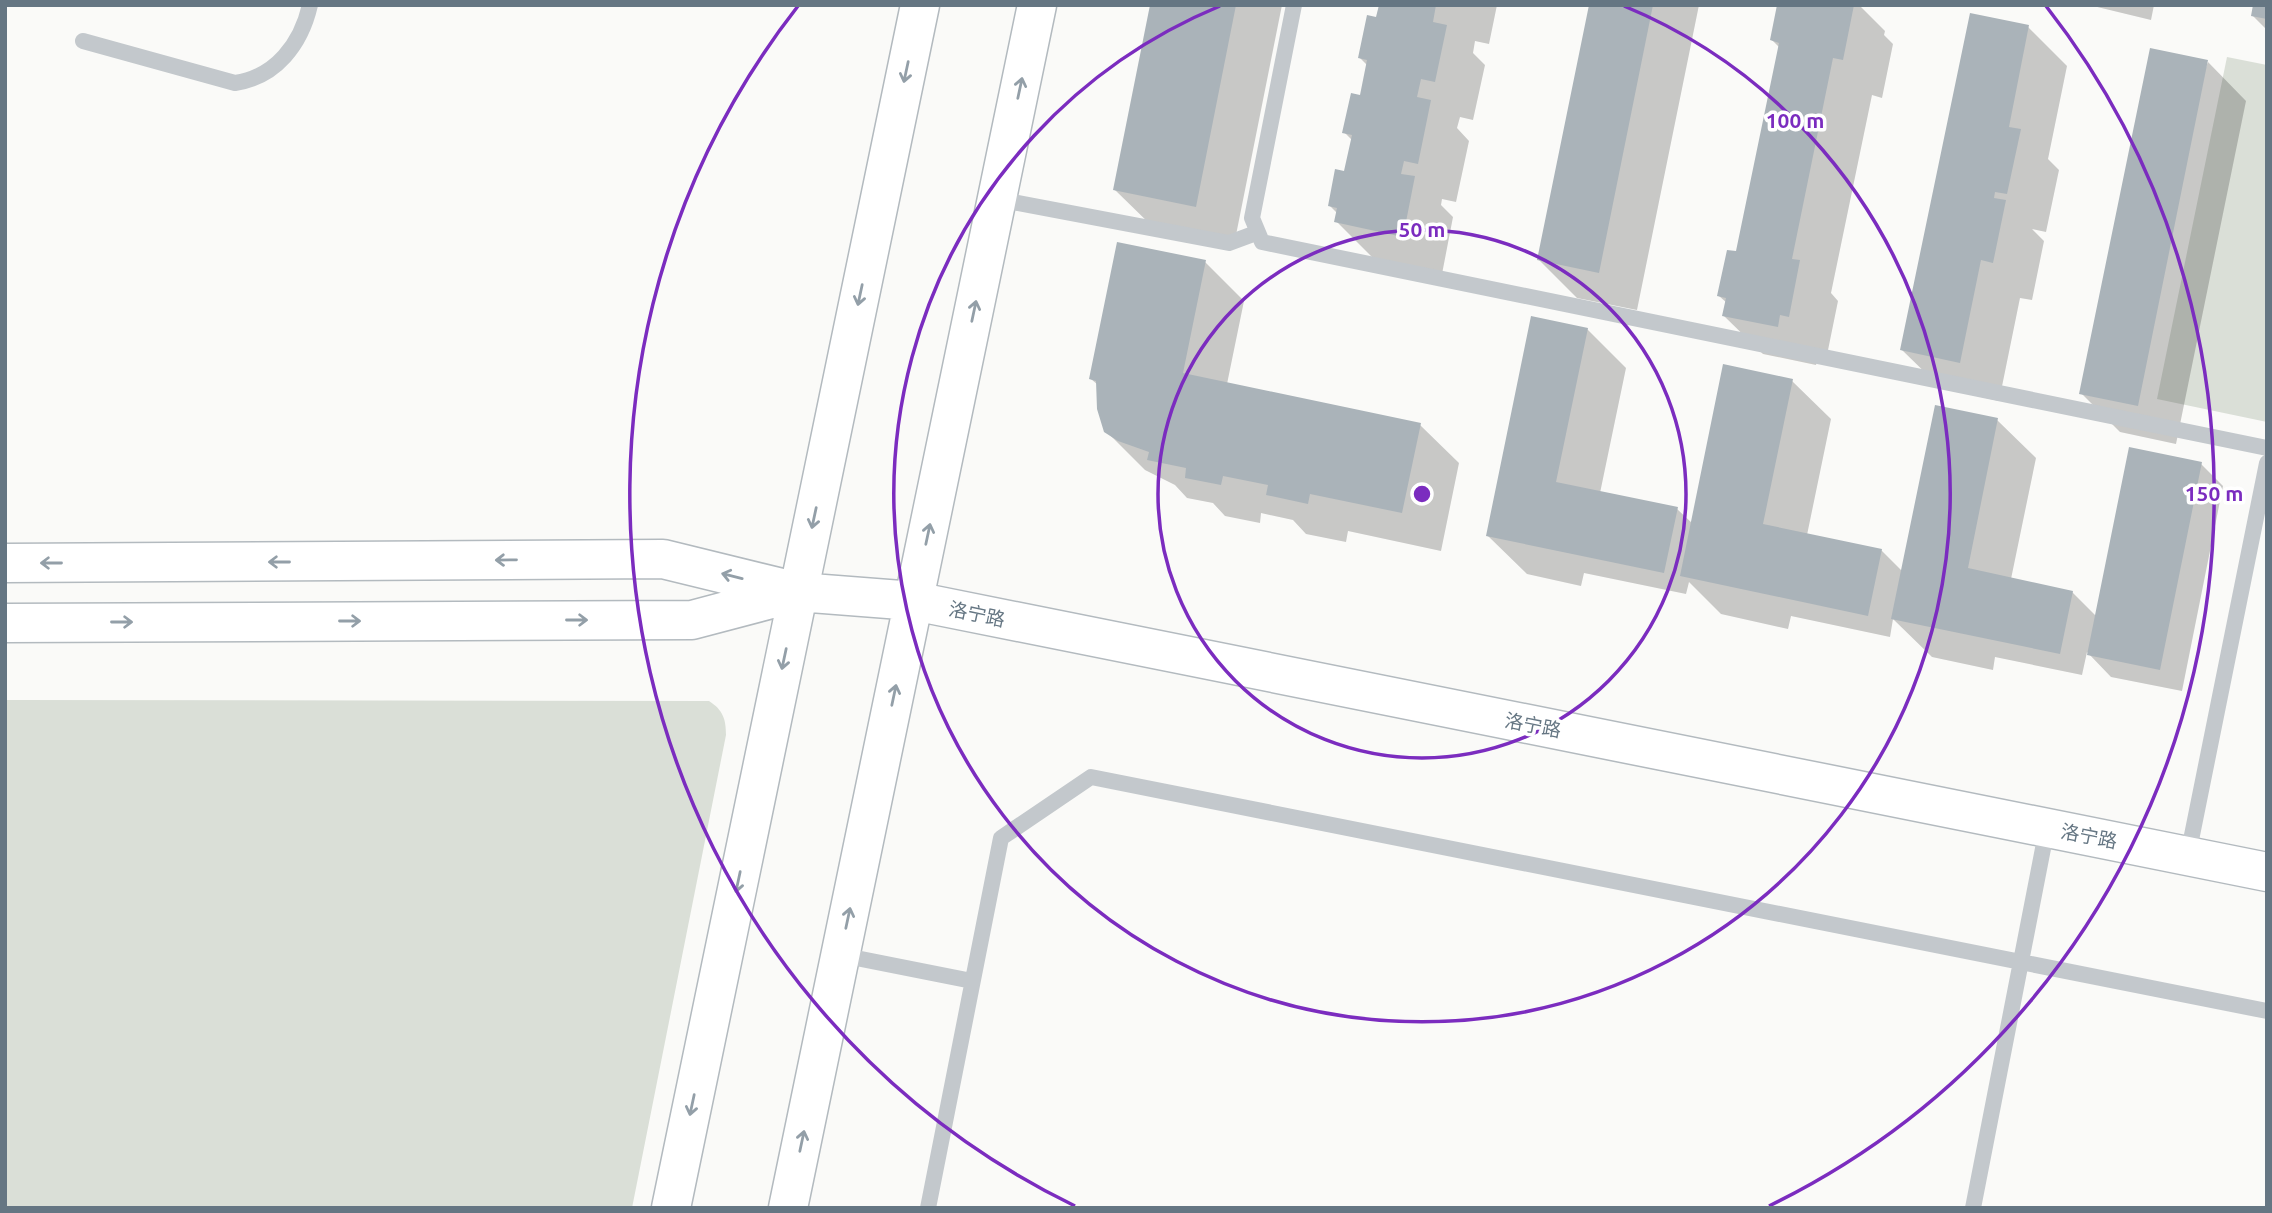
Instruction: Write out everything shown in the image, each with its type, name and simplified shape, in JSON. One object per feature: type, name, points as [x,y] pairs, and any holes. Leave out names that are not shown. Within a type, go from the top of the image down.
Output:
[{"type":"main road","points":[[671,1208],[920,5]]},
{"type":"main road","points":[[788,1208],[1037,5]]},
{"type":"main road","points":[[5,563],[663,559],[798,592]]},
{"type":"main road","points":[[5,623],[692,620],[798,592]]},
{"type":"main road","name":"洛宁路","points":[[798,592],[914,600],[2267,872]]},
{"type":"lane","points":[[83,41],[234,83],[249,81],[267,73],[287,55],[304,28],[310,5]]},
{"type":"lane","points":[[1294,5],[1252,218],[1262,242],[2267,448]]},
{"type":"lane","points":[[997,199],[1229,243],[1256,233]]},
{"type":"lane","points":[[2188,856],[2267,463]]},
{"type":"lane","points":[[928,1208],[1000,838],[1091,777],[2267,1011]]},
{"type":"lane","points":[[1973,1208],[2047,828]]},
{"type":"lane","points":[[841,955],[972,981]]},
{"type":"shaded area","points":[[2227,57],[2267,65],[2267,422],[2157,399]]},
{"type":"shaded area","points":[[5,700],[709,701],[714,704],[723,715],[726,735],[632,1208],[5,1208]]},
{"type":"building","points":[[1150,5],[1236,5],[1196,207],[1113,190]]},
{"type":"building","points":[[1379,5],[1436,5],[1433,22],[1447,25],[1435,82],[1421,79],[1417,97],[1431,100],[1418,164],[1404,161],[1401,174],[1415,176],[1403,237],[1334,222],[1337,208],[1328,206],[1335,169],[1344,171],[1352,135],[1342,133],[1351,93],[1360,95],[1367,60],[1358,58],[1367,15],[1376,17]]},
{"type":"building","points":[[1589,5],[1653,5],[1599,273],[1537,260]]},
{"type":"building","points":[[1777,5],[1854,5],[1843,60],[1833,58],[1792,259],[1800,260],[1789,317],[1780,315],[1778,327],[1722,316],[1726,298],[1717,296],[1727,250],[1736,251],[1779,43],[1770,40]]},
{"type":"building","points":[[2253,5],[2267,5],[2267,19],[2251,16]]},
{"type":"building","points":[[1970,13],[2029,25],[2009,127],[2021,129],[2007,194],[1995,192],[1994,198],[2006,200],[1993,263],[1981,260],[1960,363],[1900,350]]},
{"type":"building","points":[[2150,48],[2208,60],[2138,406],[2079,394]]},
{"type":"building","points":[[1117,242],[1206,260],[1183,373],[1421,423],[1402,513],[1310,494],[1308,504],[1266,495],[1268,485],[1223,476],[1221,485],[1185,478],[1186,468],[1147,460],[1149,452],[1118,441],[1104,432],[1097,409],[1096,381],[1089,379]]},
{"type":"building","points":[[1531,316],[1588,328],[1556,482],[1678,507],[1664,573],[1486,536]]},
{"type":"building","points":[[1723,364],[1793,379],[1763,524],[1882,549],[1868,616],[1680,576]]},
{"type":"building","points":[[1935,405],[1998,418],[1968,568],[2073,591],[2060,654],[1891,619]]},
{"type":"building","points":[[2129,447],[2202,462],[2160,670],[2087,655]]}]
